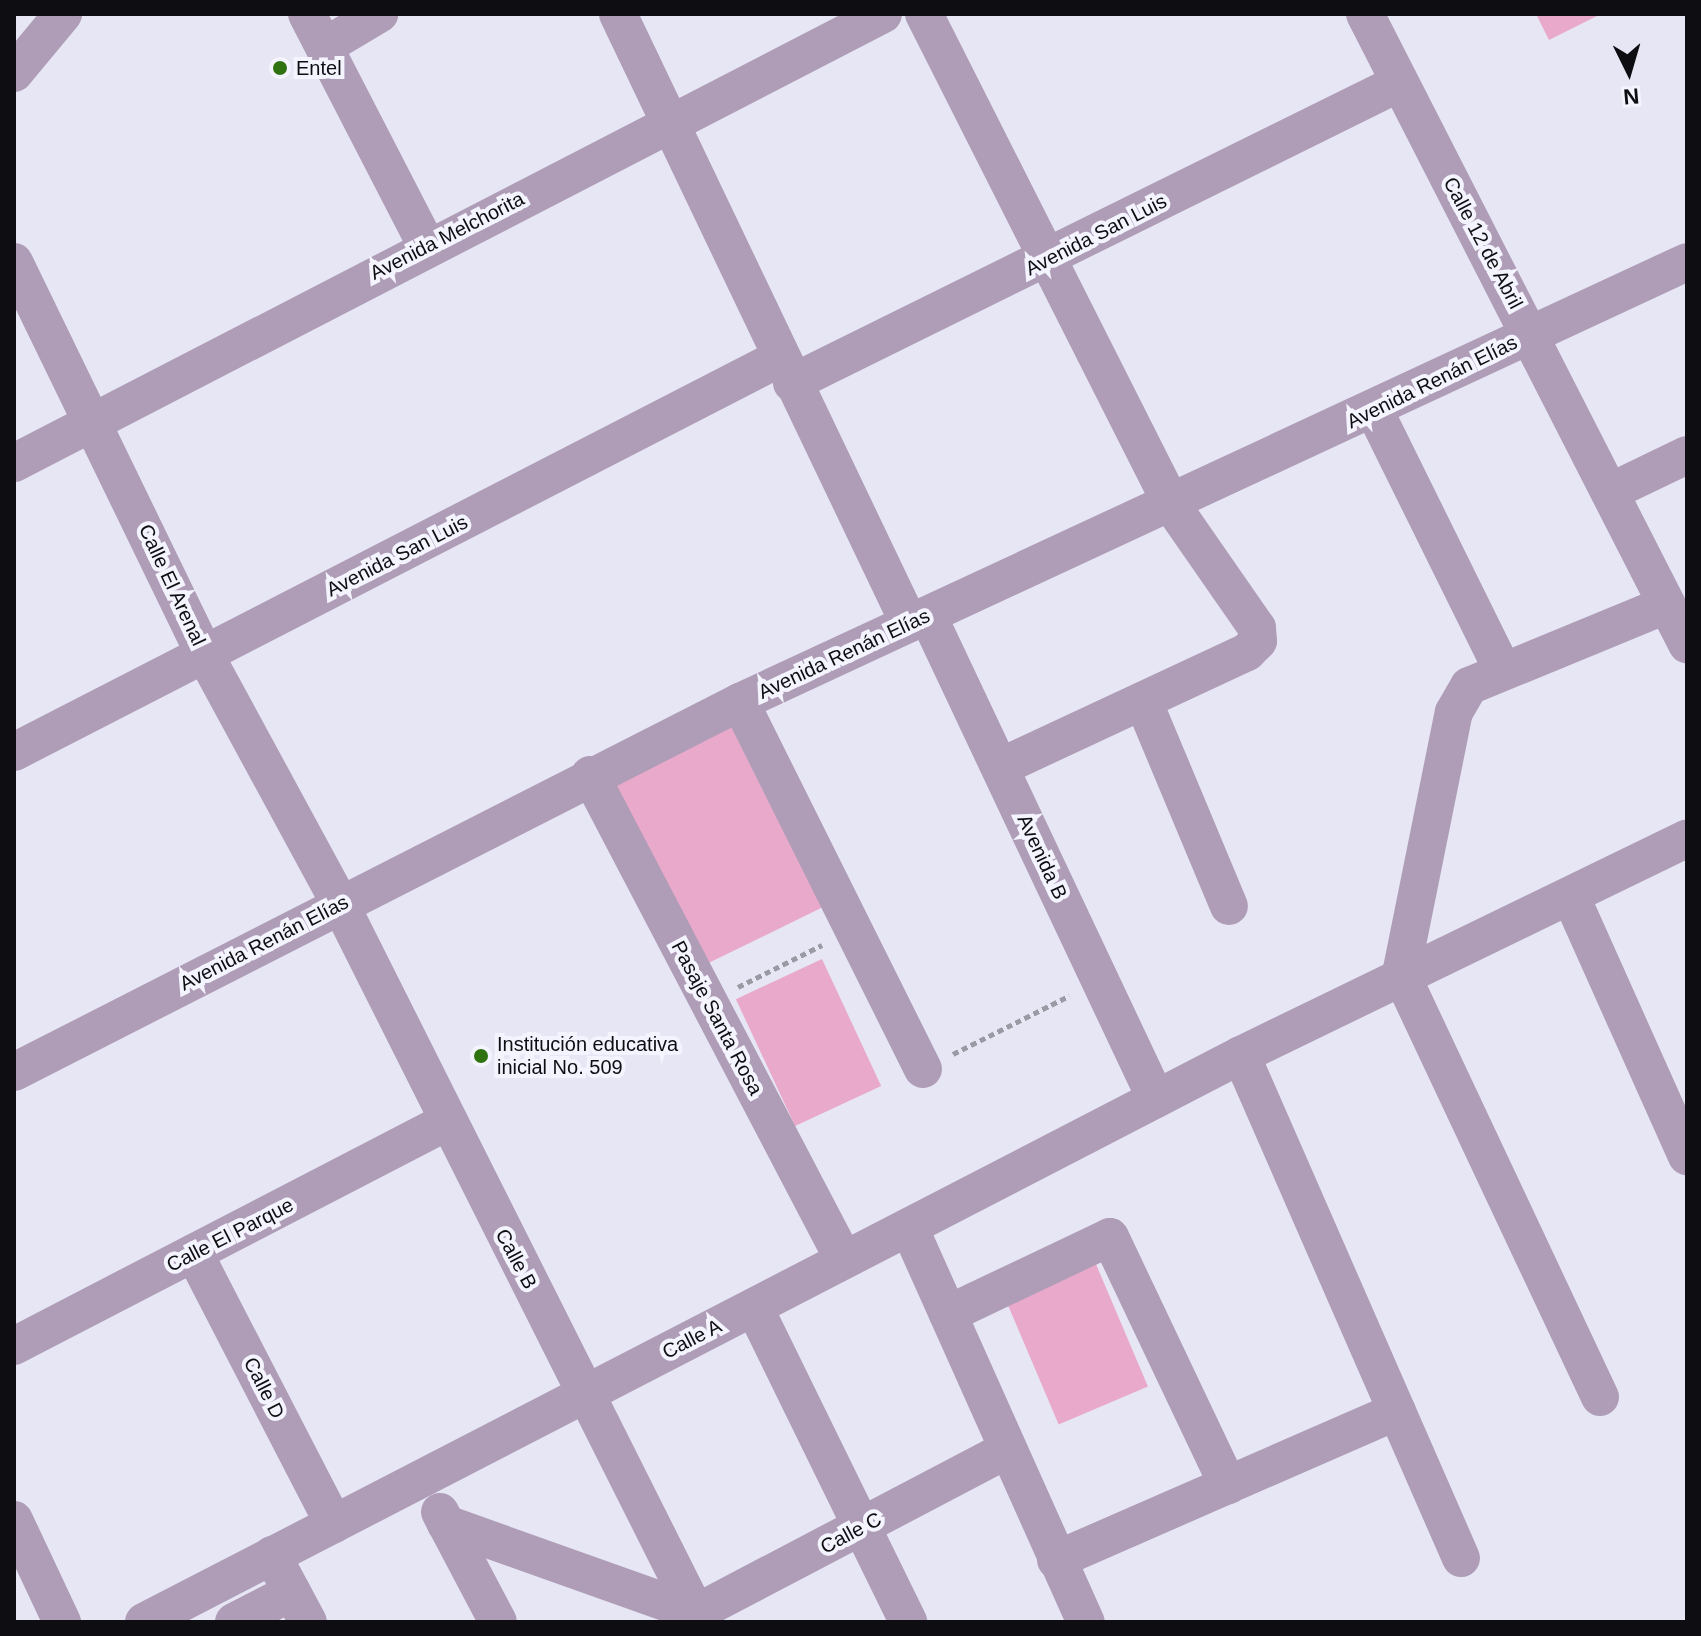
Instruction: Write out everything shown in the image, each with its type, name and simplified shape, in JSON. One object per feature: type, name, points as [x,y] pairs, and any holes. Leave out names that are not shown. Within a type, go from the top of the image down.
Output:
[{"type":"street","points":[[14,73],[63,14]]},
{"type":"street","points":[[379,14],[317,29],[427,246]]},
{"type":"street","name":"Avenida B","points":[[618,14],[786,370],[1000,767],[1156,1099]]},
{"type":"street","name":"Avenida Melchorita","points":[[14,463],[427,246],[883,14]]},
{"type":"street","points":[[924,14],[1173,507],[1257,628],[1258,641],[1144,703],[1000,767]]},
{"type":"street","name":"Calle 12 de Abril","points":[[1365,14],[1687,642]]},
{"type":"street","name":"Avenida San Luis","points":[[14,752],[786,370],[1050,259],[1399,83]]},
{"type":"street","name":"Calle El Arenal","points":[[14,262],[94,419],[205,655],[340,904]]},
{"type":"street","name":"Avenida Renán Elías","points":[[14,1072],[590,775],[740,702],[1173,507],[1687,262]]},
{"type":"street","points":[[1374,410],[1502,669]]},
{"type":"street","points":[[1610,492],[1687,455]]},
{"type":"street","points":[[1600,1397],[1401,974],[1454,712],[1469,686],[1502,669],[1666,605]]},
{"type":"street","points":[[740,702],[923,1069]]},
{"type":"street","points":[[1144,703],[1229,906]]},
{"type":"street","name":"Pasaje Santa Rosa","points":[[590,775],[844,1260]]},
{"type":"street","name":"Calle A","points":[[144,1622],[1241,1055],[1401,974],[1571,897],[1687,838]]},
{"type":"street","points":[[1571,897],[1687,1156]]},
{"type":"street","name":"Calle B","points":[[340,904],[445,1123],[696,1613]]},
{"type":"street","points":[[1241,1055],[1461,1558]]},
{"type":"street","name":"Calle El Parque","points":[[14,1346],[445,1123]]},
{"type":"street","points":[[909,1227],[1005,1451],[1086,1622]]},
{"type":"street","points":[[948,1314],[1110,1237],[1228,1485]]},
{"type":"street","name":"Calle D","points":[[194,1253],[334,1524]]},
{"type":"street","points":[[754,1307],[858,1530],[908,1622]]},
{"type":"street","points":[[1056,1560],[1397,1411]]},
{"type":"street","name":"Calle C","points":[[696,1613],[1005,1451]]},
{"type":"street","points":[[423,1478],[498,1622]]},
{"type":"street","points":[[14,1520],[62,1622]]},
{"type":"street","points":[[446,1524],[696,1613]]},
{"type":"street","points":[[234,1622],[300,1607],[272,1555]]},
{"type":"path","points":[[708,1001],[855,929]]},
{"type":"path","points":[[923,1069],[1100,981]]},
{"type":"shaded area","points":[[1536,14],[1601,14],[1549,40]]},
{"type":"shaded area","points":[[732,719],[824,907],[702,966],[611,778]]},
{"type":"shaded area","points":[[822,959],[881,1086],[795,1126],[736,999]]},
{"type":"shaded area","points":[[1087,1243],[1148,1387],[1059,1424],[998,1281]]},
{"type":"place","name":"Entel","points":[[280,68]]},
{"type":"place","name":"Institución educativa inicial No. 509","points":[[481,1056]]}]
